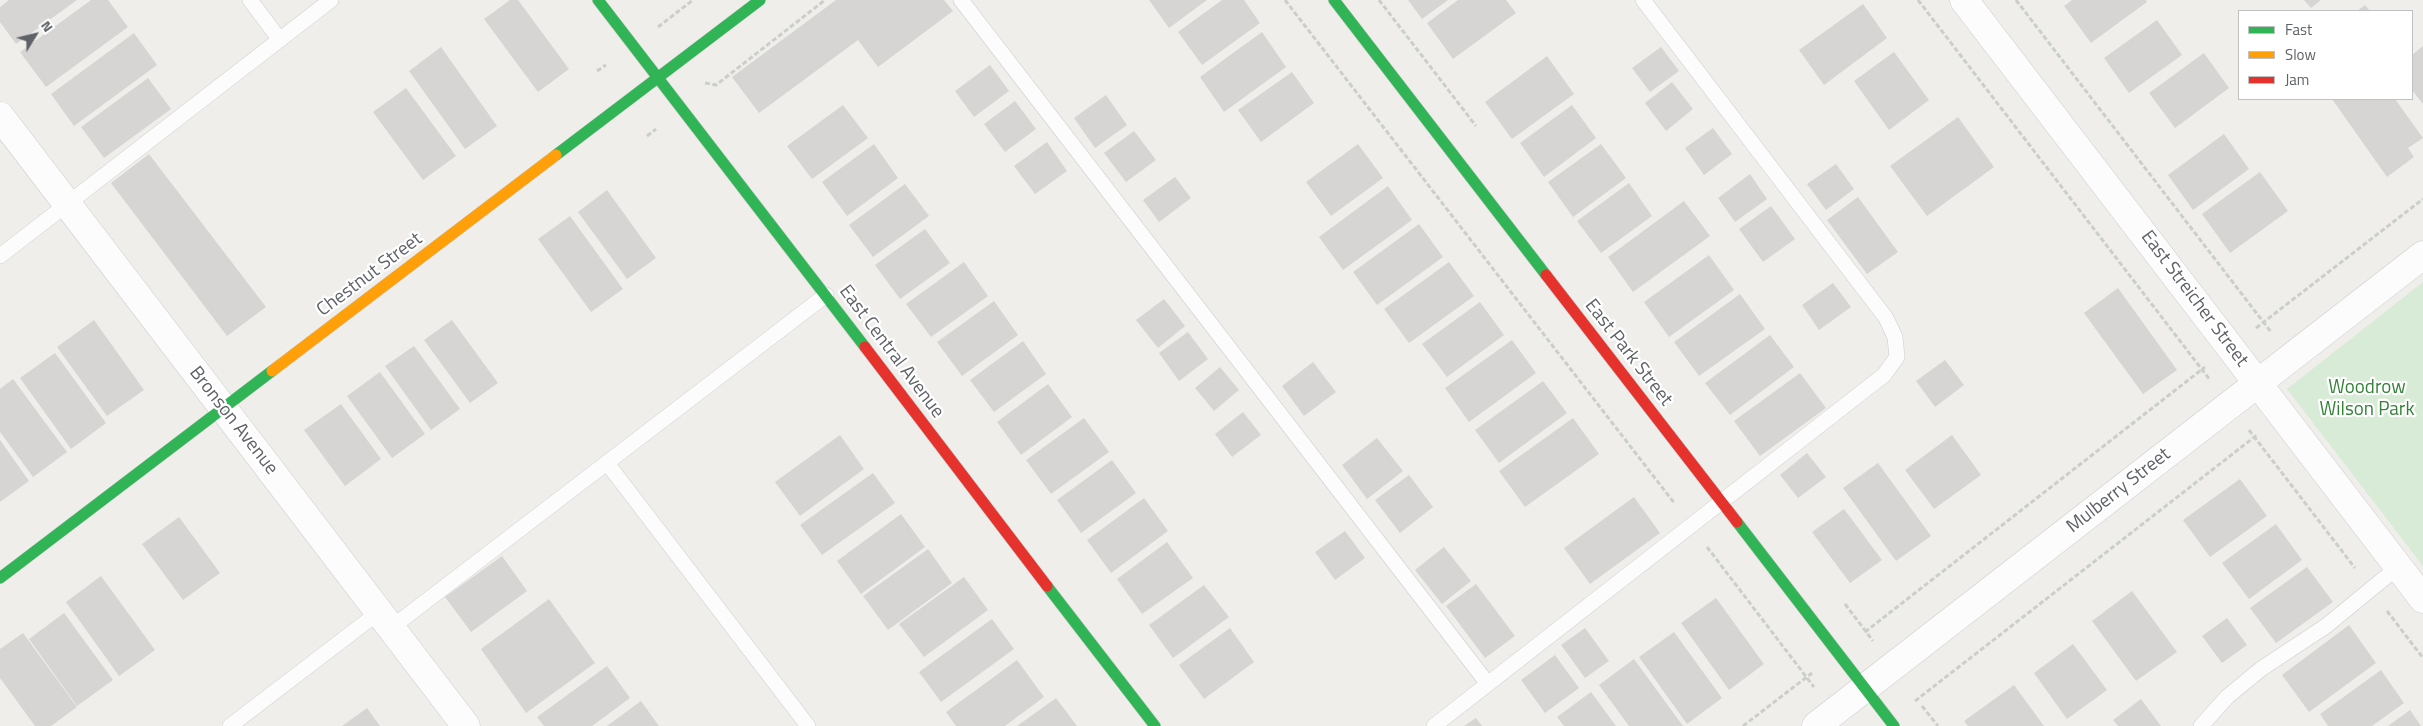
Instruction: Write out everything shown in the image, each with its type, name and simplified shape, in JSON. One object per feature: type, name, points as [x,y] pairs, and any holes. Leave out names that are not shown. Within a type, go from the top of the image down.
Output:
[{"type":"street","name":"East Central Avenue","points":[[598,0],[1156,726]]},
{"type":"street","name":"Chestnut Street","points":[[0,578],[760,0]]},
{"type":"street","name":"East Park Street","points":[[1334,0],[1892,723]]},
{"type":"street","name":"East Streicher Street","points":[[1964,0],[2423,599]]},
{"type":"street","name":"Bronson Avenue","points":[[0,116],[466,726]]},
{"type":"street","name":"Mulberry Street","points":[[1825,719],[2423,255]]},
{"type":"lane","points":[[250,0],[280,40]]},
{"type":"lane","points":[[0,256],[331,0]]},
{"type":"lane","points":[[961,0],[1488,684]]},
{"type":"lane","points":[[1434,726],[1884,375],[1897,358],[1896,337],[1886,318],[1643,0]]},
{"type":"lane","points":[[230,726],[385,620],[607,463],[826,295]]},
{"type":"lane","points":[[607,463],[808,726]]},
{"type":"lane","points":[[2201,726],[2227,698],[2261,669],[2326,626],[2398,567]]},
{"type":"path","points":[[716,85],[825,0]]},
{"type":"path","points":[[1285,0],[1806,677],[1825,719]]},
{"type":"path","points":[[1918,0],[2423,658]]},
{"type":"path","points":[[2016,0],[2291,358]]},
{"type":"path","points":[[1743,726],[2423,199]]},
{"type":"path","points":[[1892,723],[2254,437]]},
{"type":"green space","name":"Woodrow Wilson Park","points":[[2423,282],[2423,566],[2287,389]]},
{"type":"building","points":[[9,0],[77,0],[16,44],[0,22],[0,7]]},
{"type":"building","points":[[91,0],[108,0],[128,27],[46,87],[20,52]]},
{"type":"building","points":[[510,0],[518,0],[569,69],[538,92],[484,19]]},
{"type":"building","points":[[836,0],[944,0],[953,11],[878,67],[858,40],[759,113],[732,77]]},
{"type":"building","points":[[1149,0],[1207,0],[1169,28]]},
{"type":"building","points":[[1222,0],[1244,0],[1260,23],[1202,65],[1178,32]]},
{"type":"building","points":[[1408,0],[1448,0],[1422,19]]},
{"type":"building","points":[[1458,0],[1506,0],[1516,13],[1453,59],[1427,23]]},
{"type":"building","points":[[2072,0],[2146,0],[2147,2],[2091,43],[2064,6]]},
{"type":"building","points":[[2304,0],[2321,0],[2311,8]]},
{"type":"building","points":[[1863,4],[1887,38],[1824,85],[1799,50]]},
{"type":"building","points":[[2365,5],[2369,10],[2358,10]]},
{"type":"building","points":[[2157,20],[2182,55],[2129,93],[2104,58]]},
{"type":"building","points":[[1262,32],[1286,67],[1224,112],[1200,77]]},
{"type":"building","points":[[134,33],[157,65],[74,126],[51,94]]},
{"type":"building","points":[[2423,46],[2423,104],[2413,91],[2413,54]]},
{"type":"building","points":[[441,47],[497,126],[465,149],[409,71]]},
{"type":"building","points":[[1661,47],[1679,71],[1650,92],[1632,68]]},
{"type":"building","points":[[1894,52],[1929,100],[1889,130],[1854,81]]},
{"type":"building","points":[[2204,53],[2229,88],[2175,128],[2149,93]]},
{"type":"building","points":[[1547,56],[1574,94],[1512,139],[1485,102]]},
{"type":"building","points":[[990,65],[1009,91],[974,117],[955,91]]},
{"type":"building","points":[[1292,72],[1314,103],[1261,142],[1238,110]]},
{"type":"building","points":[[148,78],[171,109],[104,158],[81,127]]},
{"type":"building","points":[[1672,82],[1693,109],[1666,131],[1645,103]]},
{"type":"building","points":[[406,88],[456,156],[423,180],[373,112]]},
{"type":"building","points":[[1106,95],[1127,125],[1095,148],[1074,118]]},
{"type":"building","points":[[2333,100],[2396,100],[2423,138],[2408,148],[2414,157],[2387,177]]},
{"type":"building","points":[[1015,101],[1036,129],[1005,152],[984,124]]},
{"type":"building","points":[[843,105],[868,138],[812,179],[787,146]]},
{"type":"building","points":[[1572,105],[1596,138],[1544,177],[1520,143]]},
{"type":"building","points":[[1958,117],[1994,167],[1927,216],[1890,166]]},
{"type":"building","points":[[1713,128],[1732,154],[1704,175],[1685,148]]},
{"type":"building","points":[[1134,131],[1156,160],[1126,182],[1104,153]]},
{"type":"building","points":[[2224,134],[2249,169],[2193,210],[2168,175]]},
{"type":"building","points":[[1047,142],[1067,171],[1035,194],[1014,166]]},
{"type":"building","points":[[874,144],[898,178],[847,216],[822,182]]},
{"type":"building","points":[[1358,144],[1383,178],[1331,216],[1306,182]]},
{"type":"building","points":[[1601,144],[1626,178],[1573,217],[1548,182]]},
{"type":"building","points":[[149,154],[266,307],[227,336],[111,183]]},
{"type":"building","points":[[1836,164],[1854,189],[1826,210],[1807,184]]},
{"type":"building","points":[[2260,172],[2288,211],[2230,253],[2202,214]]},
{"type":"building","points":[[1750,174],[1767,199],[1735,222],[1718,198]]},
{"type":"building","points":[[1175,177],[1191,198],[1159,222],[1143,200]]},
{"type":"building","points":[[1629,183],[1652,216],[1601,253],[1577,221]]},
{"type":"building","points":[[905,184],[929,216],[873,257],[849,225]]},
{"type":"building","points":[[1388,186],[1412,220],[1343,270],[1319,237]]},
{"type":"building","points":[[607,190],[656,258],[627,279],[578,212]]},
{"type":"building","points":[[1858,197],[1898,252],[1867,274],[1827,220]]},
{"type":"building","points":[[1684,201],[1710,236],[1633,292],[1608,257]]},
{"type":"building","points":[[1771,206],[1795,239],[1763,262],[1739,229]]},
{"type":"building","points":[[570,216],[623,289],[591,312],[538,239]]},
{"type":"building","points":[[1419,224],[1443,257],[1377,305],[1353,272]]},
{"type":"building","points":[[925,229],[950,263],[900,299],[875,265]]},
{"type":"building","points":[[1709,255],[1734,290],[1669,337],[1644,302]]},
{"type":"building","points":[[964,262],[988,296],[931,337],[906,304]]},
{"type":"building","points":[[1449,262],[1474,296],[1409,343],[1384,309]]},
{"type":"building","points":[[1833,283],[1851,307],[1819,330],[1802,305]]},
{"type":"building","points":[[2118,288],[2177,370],[2143,394],[2084,313]]},
{"type":"building","points":[[1740,294],[1765,329],[1699,376],[1674,342]]},
{"type":"building","points":[[1164,299],[1185,326],[1158,348],[1136,320]]},
{"type":"building","points":[[994,301],[1018,335],[962,376],[937,342]]},
{"type":"building","points":[[1480,302],[1504,335],[1447,377],[1422,344]]},
{"type":"building","points":[[94,320],[144,390],[107,416],[57,347]]},
{"type":"building","points":[[452,320],[498,383],[470,403],[424,340]]},
{"type":"building","points":[[1188,332],[1208,359],[1179,381],[1159,353]]},
{"type":"building","points":[[1770,335],[1794,367],[1730,415],[1705,383]]},
{"type":"building","points":[[1512,340],[1536,373],[1469,422],[1445,388]]},
{"type":"building","points":[[1023,341],[1046,374],[994,412],[970,380]]},
{"type":"building","points":[[414,346],[460,409],[431,430],[385,366]]},
{"type":"building","points":[[55,353],[106,423],[71,449],[20,378]]},
{"type":"building","points":[[1945,360],[1964,385],[1935,407],[1916,381]]},
{"type":"building","points":[[1313,362],[1336,392],[1304,416],[1282,386]]},
{"type":"building","points":[[1220,367],[1239,390],[1214,411],[1195,388]]},
{"type":"building","points":[[380,372],[425,434],[392,458],[347,396]]},
{"type":"building","points":[[1800,373],[1826,408],[1760,456],[1734,421]]},
{"type":"building","points":[[13,379],[67,452],[33,477],[0,432],[0,389]]},
{"type":"building","points":[[1543,381],[1567,413],[1499,463],[1475,430]]},
{"type":"building","points":[[1048,384],[1072,417],[1021,455],[997,422]]},
{"type":"building","points":[[341,404],[381,459],[345,486],[304,430]]},
{"type":"building","points":[[1243,412],[1261,435],[1232,457],[1215,434]]},
{"type":"building","points":[[1084,418],[1109,452],[1051,494],[1026,460]]},
{"type":"building","points":[[1573,418],[1599,454],[1525,507],[1499,471]]},
{"type":"building","points":[[840,435],[864,469],[800,516],[775,482]]},
{"type":"building","points":[[1952,435],[1981,475],[1934,509],[1905,470]]},
{"type":"building","points":[[1377,438],[1403,471],[1367,499],[1342,465]]},
{"type":"building","points":[[0,440],[29,481],[0,502]]},
{"type":"building","points":[[1807,453],[1826,477],[1798,498],[1780,475]]},
{"type":"building","points":[[1112,460],[1136,493],[1081,533],[1057,500]]},
{"type":"building","points":[[1878,463],[1931,536],[1896,561],[1843,488]]},
{"type":"building","points":[[873,473],[895,503],[822,555],[800,525]]},
{"type":"building","points":[[1409,475],[1433,507],[1400,533],[1375,500]]},
{"type":"building","points":[[2240,479],[2267,516],[2210,557],[2183,520]]},
{"type":"building","points":[[1634,497],[1660,533],[1590,584],[1564,548]]},
{"type":"building","points":[[1144,498],[1168,531],[1111,573],[1087,540]]},
{"type":"building","points":[[1844,509],[1882,560],[1850,583],[1812,532]]},
{"type":"building","points":[[901,514],[925,547],[861,594],[837,561]]},
{"type":"building","points":[[179,517],[220,573],[183,600],[142,544]]},
{"type":"building","points":[[2276,524],[2302,560],[2249,599],[2222,563]]},
{"type":"building","points":[[1345,531],[1365,558],[1335,580],[1315,552]]},
{"type":"building","points":[[1167,542],[1193,578],[1142,614],[1117,579]]},
{"type":"building","points":[[1444,547],[1471,581],[1442,604],[1415,570]]},
{"type":"building","points":[[928,549],[952,583],[888,630],[863,596]]},
{"type":"building","points":[[502,556],[527,591],[471,632],[445,597]]},
{"type":"building","points":[[2307,567],[2333,602],[2276,643],[2250,608]]},
{"type":"building","points":[[101,576],[155,650],[119,676],[66,602]]},
{"type":"building","points":[[964,577],[988,610],[924,657],[899,624]]},
{"type":"building","points":[[1476,584],[1515,636],[1485,658],[1446,606]]},
{"type":"building","points":[[1204,585],[1229,617],[1173,658],[1149,625]]},
{"type":"building","points":[[2132,591],[2177,652],[2136,681],[2092,621]]},
{"type":"building","points":[[1716,598],[1764,664],[1729,690],[1681,623]]},
{"type":"building","points":[[549,599],[595,663],[526,713],[481,649]]},
{"type":"building","points":[[64,613],[113,680],[77,706],[29,639]]},
{"type":"building","points":[[2227,618],[2247,645],[2222,663],[2202,636]]},
{"type":"building","points":[[992,619],[1014,649],[941,702],[919,672]]},
{"type":"building","points":[[2349,625],[2376,663],[2309,712],[2282,675]]},
{"type":"building","points":[[1230,628],[1254,662],[1204,699],[1179,665]]},
{"type":"building","points":[[1585,628],[1609,661],[1585,678],[1561,645]]},
{"type":"building","points":[[1674,632],[1722,698],[1687,724],[1639,657]]},
{"type":"building","points":[[23,633],[77,707],[51,726],[35,726],[0,678],[0,649]]},
{"type":"building","points":[[2073,644],[2107,690],[2067,719],[2034,673]]},
{"type":"building","points":[[1555,655],[1579,688],[1545,713],[1521,680]]},
{"type":"building","points":[[1634,659],[1683,726],[1629,726],[1599,685]]},
{"type":"building","points":[[1017,660],[1044,697],[1005,726],[956,726],[946,712]]},
{"type":"building","points":[[607,666],[630,698],[592,726],[544,726],[537,717]]},
{"type":"building","points":[[2381,670],[2404,703],[2372,726],[2328,726],[2320,714]]},
{"type":"building","points":[[2014,685],[2044,726],[1968,726],[1964,721]]},
{"type":"building","points":[[1591,692],[1616,726],[1564,726],[1557,717]]},
{"type":"building","points":[[1056,698],[1077,726],[1017,726]]},
{"type":"building","points":[[2141,699],[2161,726],[2118,726],[2113,720]]},
{"type":"building","points":[[641,701],[659,726],[607,726]]},
{"type":"building","points":[[367,708],[380,726],[342,726]]},
{"type":"building","points":[[2410,710],[2421,726],[2388,726]]},
{"type":"building","points":[[1476,718],[1482,726],[1464,726]]},
{"type":"traffic: fast","points":[[598,0],[865,347]]},
{"type":"traffic: fast","points":[[556,155],[760,0]]},
{"type":"traffic: fast","points":[[1334,0],[1546,275]]},
{"type":"traffic: fast","points":[[0,578],[272,371]]},
{"type":"traffic: fast","points":[[1737,522],[1894,726]]},
{"type":"traffic: fast","points":[[1047,586],[1155,726]]},
{"type":"traffic: slow","points":[[272,371],[556,155]]},
{"type":"traffic: jam","points":[[1546,275],[1737,522]]},
{"type":"traffic: jam","points":[[865,347],[1047,586]]}]
